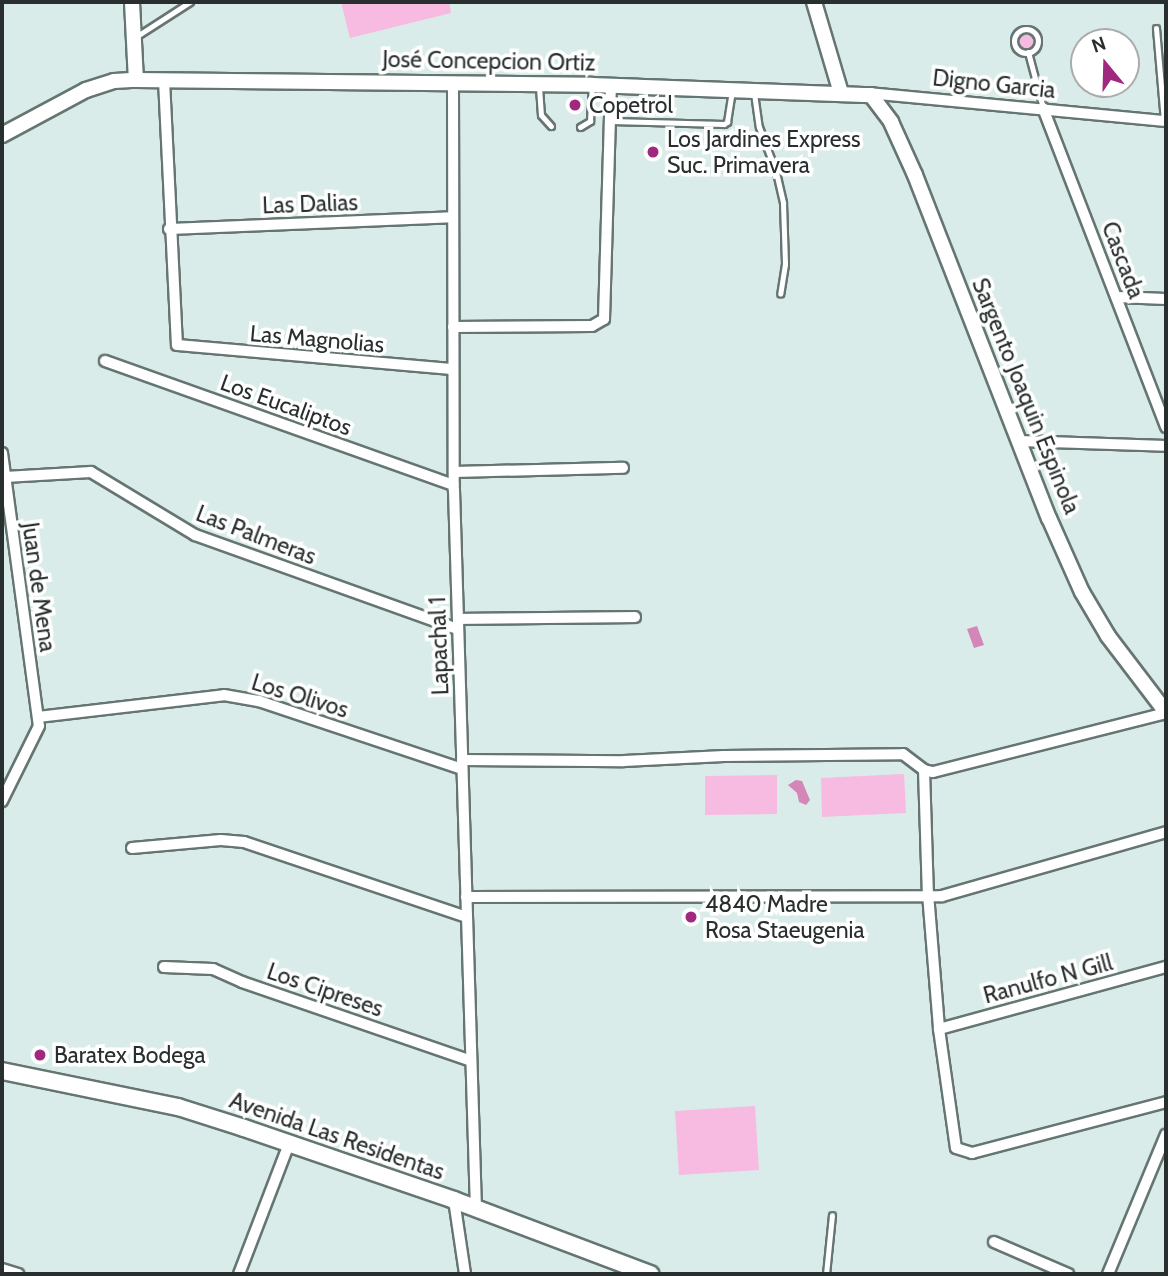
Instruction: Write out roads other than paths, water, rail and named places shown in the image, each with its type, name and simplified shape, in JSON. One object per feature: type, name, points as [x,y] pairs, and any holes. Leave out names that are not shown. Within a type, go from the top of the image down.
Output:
[{"type":"main road","name":"Avenida Las Residentas","points":[[2,1071],[178,1107],[454,1200],[650,1274]]},
{"type":"street","points":[[132,2],[136,80]]},
{"type":"street","points":[[814,2],[841,93]]},
{"type":"street","points":[[164,80],[169,229]]},
{"type":"street","name":"José Concepcion Ortiz","points":[[2,135],[86,90],[114,81],[453,82],[860,93]]},
{"type":"street","name":"Lapachal 1","points":[[453,82],[454,485],[476,1209]]},
{"type":"street","points":[[453,327],[592,326],[604,319],[611,85]]},
{"type":"street","name":"Digno Garcia","points":[[860,93],[892,93],[1165,121]]},
{"type":"street","name":"Sargento Joaquin Espinola","points":[[860,93],[871,95],[891,122],[1082,592],[1108,636],[1166,713]]},
{"type":"street","name":"Cascada","points":[[1043,108],[1166,427]]},
{"type":"street","name":"Las Dalias","points":[[169,229],[453,217]]},
{"type":"street","name":"Las Magnolias","points":[[169,229],[175,339],[179,346],[452,369]]},
{"type":"street","points":[[1117,297],[1166,299]]},
{"type":"street","name":"Los Eucaliptos","points":[[105,361],[454,485]]},
{"type":"street","points":[[1019,441],[1166,446]]},
{"type":"street","name":"Juan de Mena","points":[[2,453],[38,721]]},
{"type":"street","points":[[454,472],[623,468]]},
{"type":"street","name":"Las Palmeras","points":[[5,477],[91,472],[195,535],[458,624]]},
{"type":"street","points":[[458,624],[635,617]]},
{"type":"street","name":"Los Olivos","points":[[38,721],[224,695],[259,701],[462,764],[903,754],[924,770]]},
{"type":"street","points":[[1166,713],[948,770],[924,770],[928,894],[939,1028],[953,1144],[961,1152],[972,1153],[1166,1102]]},
{"type":"street","points":[[2,801],[38,721]]},
{"type":"street","points":[[466,897],[942,896],[1166,832]]},
{"type":"street","points":[[132,848],[221,840],[244,842],[467,917]]},
{"type":"street","name":"Los Cipreses","points":[[164,967],[214,969],[471,1062]]},
{"type":"street","name":"Ranulfo N Gill","points":[[939,1028],[1166,967]]},
{"type":"street","points":[[1108,1274],[1166,1135]]},
{"type":"street","points":[[239,1274],[289,1144]]},
{"type":"street","points":[[454,1200],[465,1274]]},
{"type":"street","points":[[994,1242],[1068,1274]]},
{"type":"street","points":[[2,1269],[18,1274]]},
{"type":"lane","points":[[133,38],[190,2]]},
{"type":"lane","points":[[1156,28],[1165,121]]},
{"type":"lane","points":[[1030,29],[1037,37],[1037,45],[1028,52],[1015,46],[1014,38],[1022,30],[1030,29]]},
{"type":"lane","points":[[1028,52],[1043,108]]},
{"type":"lane","points":[[539,84],[541,115],[551,127]]},
{"type":"lane","points":[[580,127],[590,121],[592,85]]},
{"type":"lane","points":[[611,121],[724,124],[727,122],[732,89]]},
{"type":"lane","points":[[754,90],[759,127],[776,172],[783,204],[785,264],[780,294]]},
{"type":"lane","points":[[827,1274],[832,1214]]},
{"type":"place","name":"Copetrol","points":[[575,105]]},
{"type":"place","name":"Los Jardines Express Suc. Primavera","points":[[653,152]]},
{"type":"place","name":"4840 Madre Rosa Staeugenia","points":[[691,917]]},
{"type":"place","name":"Baratex Bodega","points":[[40,1055]]}]
